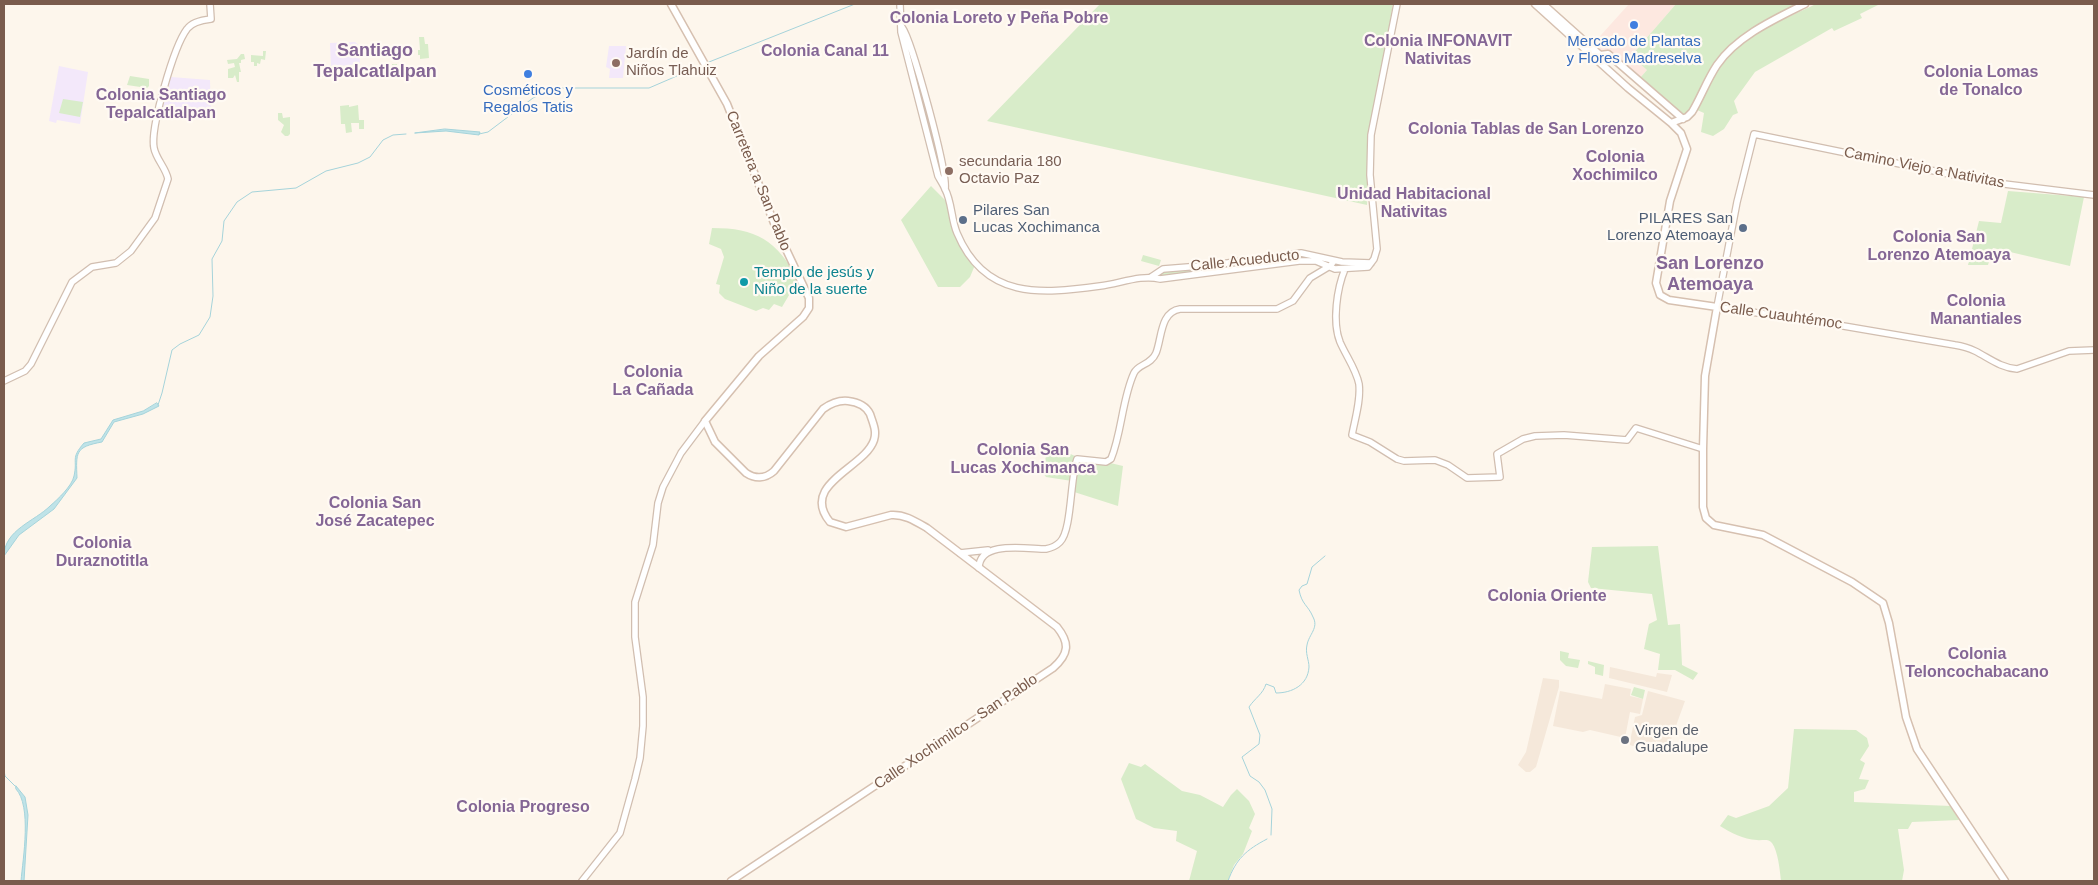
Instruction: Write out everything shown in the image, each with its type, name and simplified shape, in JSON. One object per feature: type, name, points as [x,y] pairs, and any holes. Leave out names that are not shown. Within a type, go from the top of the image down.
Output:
[{"type":"main road","name":"Carretera a San Pablo","points":[[672,4],[701,60],[727,104],[776,228],[809,298],[809,308],[802,318],[759,356],[704,421]]},
{"type":"main road","points":[[1535,4],[1681,133]]},
{"type":"main road","points":[[1542,4],[1600,56],[1608,54],[1683,119]]},
{"type":"main road","points":[[1671,123],[1683,119],[1692,112],[1716,66],[1729,51],[1757,30],[1805,4]]},
{"type":"main road","name":"Calle Cuauhtémoc","points":[[1683,119],[1681,133],[1687,149],[1670,201],[1656,283],[1657,289],[1662,297],[1669,300],[1717,307]]},
{"type":"main road","points":[[1717,307],[1705,376],[1704,514],[1709,522],[1763,535],[1852,582],[1883,603],[1889,623],[1906,717],[1917,749],[2005,881]]},
{"type":"main road","points":[[704,421],[715,442],[746,473],[752,477],[764,477],[774,471],[828,405],[844,401],[855,402],[863,406],[868,410],[873,423],[874,439],[870,449],[834,480],[825,492],[822,503],[827,518],[834,524],[846,527],[891,514],[905,516],[926,528],[979,568]]},
{"type":"main road","name":"Calle Xochimilco - San Pablo","points":[[731,881],[1053,668],[1062,660],[1066,645],[1064,635],[1057,627],[979,568]]},
{"type":"street","points":[[4,380],[25,371],[31,364],[72,282],[92,267],[110,265],[123,258],[148,229],[159,210],[168,183],[167,174],[155,153],[153,137],[167,78],[186,29],[194,23],[211,19],[210,4]]},
{"type":"street","name":"Calle Acueducto","points":[[900,4],[901,32],[938,176],[945,189],[958,234],[972,258],[986,272],[1013,287],[1026,291],[1045,292],[1119,284],[1151,276],[1163,269],[1297,254],[1333,265]]},
{"type":"street","name":"Calle Acueducto","points":[[1151,276],[1160,278],[1299,261],[1316,261],[1333,265],[1371,263],[1377,249],[1370,175],[1371,135],[1397,4]]},
{"type":"street","name":"Camino Viejo a Nativitas","points":[[1717,307],[1737,202],[1754,134],[1988,182],[2094,195]]},
{"type":"street","points":[[1297,254],[1299,261]]},
{"type":"street","points":[[1333,265],[1342,278]]},
{"type":"street","points":[[960,553],[990,550],[1046,549],[1052,548],[1061,542],[1068,525],[1073,472],[1077,459],[1106,462],[1111,459],[1134,372],[1154,358],[1160,343],[1163,325],[1170,314],[1180,309],[1278,309],[1293,301],[1315,274],[1333,265],[1345,269]]},
{"type":"street","points":[[1353,265],[1345,269],[1337,296],[1339,339],[1359,385],[1352,434],[1397,458],[1404,460],[1435,460],[1448,465],[1468,478],[1500,477],[1497,454],[1527,437],[1548,435],[1624,440],[1630,438],[1634,430],[1638,428],[1703,449]]},
{"type":"street","name":"Calle Cuauhtémoc","points":[[1717,307],[1836,324],[1955,345],[1972,349],[2004,367],[2017,369],[2069,351],[2094,350]]},
{"type":"street","points":[[582,881],[620,833],[640,758],[643,698],[636,652],[635,602],[652,545],[658,503],[663,488],[681,453],[704,421]]},
{"type":"street","points":[[979,568],[982,556],[990,550]]},
{"type":"shaded area","name":"Mercado de Plantas y Flores Madreselva","points":[[1629,4],[1676,4],[1631,56],[1647,70],[1640,78],[1592,45]]},
{"type":"shaded area","points":[[355,42],[359,45],[360,64],[331,67],[330,43]]},
{"type":"shaded area","name":"Jardín de Niños Tlahuiz","points":[[609,46],[626,46],[623,78],[609,78],[610,69],[606,67]]},
{"type":"shaded area","points":[[59,66],[88,72],[80,124],[57,120],[56,123],[49,121]]},
{"type":"shaded area","points":[[171,77],[210,80],[211,116],[162,110]]},
{"type":"shaded area","points":[[1610,667],[1656,677],[1657,673],[1672,675],[1667,692],[1609,678]]},
{"type":"shaded area","points":[[1543,678],[1559,680],[1559,687],[1536,767],[1530,772],[1526,772],[1518,765],[1526,752]]},
{"type":"shaded area","points":[[1605,684],[1631,689],[1630,696],[1643,699],[1640,714],[1630,712],[1625,738],[1590,730],[1583,732],[1553,726],[1560,691],[1602,699]]},
{"type":"shaded area","points":[[1648,691],[1685,701],[1669,745],[1656,741],[1652,752],[1630,745],[1635,717],[1642,715]]},
{"type":"green space","points":[[1100,4],[1393,4],[1371,135],[1367,205],[987,121]]},
{"type":"green space","points":[[1676,4],[1803,4],[1731,46],[1689,112],[1684,116],[1640,78],[1647,70],[1631,56]]},
{"type":"green space","points":[[1816,4],[1880,4],[1860,14],[1862,18],[1834,31],[1832,28],[1755,72],[1734,101],[1738,113],[1733,115],[1724,129],[1713,136],[1701,132],[1704,113],[1697,110],[1713,77],[1726,59],[1745,41],[1756,34]]},
{"type":"green space","points":[[419,37],[424,37],[425,44],[428,44],[429,58],[420,59],[420,55],[418,55],[418,50],[420,50]]},
{"type":"green space","points":[[263,51],[266,51],[265,60],[261,59],[260,64],[257,63],[257,66],[254,66],[254,62],[251,62],[251,55],[263,56]]},
{"type":"green space","points":[[241,54],[244,54],[245,59],[239,63],[241,72],[239,72],[239,82],[237,82],[235,75],[233,78],[228,78],[228,69],[235,67],[234,63],[228,64],[227,60],[237,59]]},
{"type":"green space","points":[[381,63],[388,63],[388,67],[392,67],[392,64],[397,64],[397,70],[389,70],[389,79],[381,79]]},
{"type":"green space","points":[[321,65],[331,65],[331,77],[321,77],[321,73],[315,74],[315,70],[318,70]]},
{"type":"green space","points":[[130,76],[149,79],[149,86],[147,88],[127,85]]},
{"type":"green space","points":[[63,99],[83,102],[80,117],[59,113]]},
{"type":"green space","points":[[349,105],[349,107],[358,105],[359,120],[364,120],[364,129],[359,129],[359,123],[351,123],[352,132],[346,133],[345,124],[341,124],[340,106]]},
{"type":"green space","points":[[278,113],[282,113],[283,118],[290,117],[290,134],[288,136],[281,132],[284,125],[278,120]]},
{"type":"green space","points":[[931,186],[946,201],[957,239],[975,265],[970,277],[960,287],[938,287],[901,220]]},
{"type":"green space","points":[[2008,191],[2084,197],[2070,266],[1993,248],[1988,265],[1968,265],[1979,221],[2001,223]]},
{"type":"green space","points":[[712,228],[741,230],[753,234],[764,239],[782,255],[798,280],[782,307],[774,304],[769,310],[763,308],[756,311],[725,299],[719,293],[720,285],[716,284],[724,257],[721,249],[709,244]]},
{"type":"green space","points":[[1143,255],[1161,260],[1159,266],[1141,261]]},
{"type":"green space","points":[[1294,255],[1296,261],[1165,277],[1156,275],[1161,272]]},
{"type":"green space","points":[[1048,444],[1075,456],[1077,459],[1123,466],[1118,506],[1071,491],[1072,481],[1046,477],[1043,473]]},
{"type":"green space","points":[[1658,546],[1668,625],[1680,624],[1682,665],[1698,673],[1693,680],[1675,670],[1658,670],[1660,654],[1644,649],[1649,624],[1657,620],[1652,594],[1591,588],[1588,582],[1592,547]]},
{"type":"green space","points":[[1560,651],[1569,653],[1568,658],[1580,660],[1578,668],[1566,666],[1560,660]]},
{"type":"green space","points":[[1588,661],[1604,665],[1603,676],[1595,674],[1595,667],[1588,664]]},
{"type":"green space","points":[[1634,687],[1645,690],[1643,699],[1631,695]]},
{"type":"green space","points":[[1794,729],[1856,730],[1867,738],[1869,746],[1860,760],[1865,763],[1859,779],[1869,780],[1865,789],[1854,792],[1854,802],[1951,806],[1959,820],[1912,822],[1908,829],[1898,829],[1904,870],[1902,881],[1781,881],[1777,856],[1770,841],[1742,837],[1720,826],[1728,815],[1736,818],[1769,806],[1788,788]]},
{"type":"green space","points":[[1129,763],[1141,767],[1145,764],[1182,791],[1200,795],[1223,807],[1237,789],[1249,801],[1255,814],[1249,828],[1252,831],[1243,854],[1234,865],[1228,881],[1189,881],[1197,851],[1176,841],[1177,831],[1154,828],[1136,819],[1121,779]]},
{"type":"water","points":[[445,129],[480,132],[479,135],[446,131],[415,133]]},
{"type":"water","points":[[157,403],[159,406],[143,414],[114,422],[102,442],[87,446],[79,452],[77,457],[77,478],[54,509],[19,535],[4,556],[5,547],[9,539],[21,527],[57,500],[68,488],[73,480],[77,453],[84,443],[101,439],[113,420],[143,411]]},
{"type":"water","points":[[16,786],[25,797],[28,815],[24,881],[21,881],[25,846],[24,807]]},
{"type":"waterway","points":[[709,62],[855,4]]},
{"type":"waterway","points":[[479,134],[488,132],[533,98],[554,88],[649,88],[700,66]]},
{"type":"waterway","points":[[158,405],[172,350],[199,335],[210,317],[213,296],[212,259],[222,241],[224,221],[237,202],[252,192],[296,188],[326,171],[358,163],[370,157],[383,140],[393,135],[406,134]]},
{"type":"waterway","points":[[1271,835],[1272,809],[1265,790],[1259,782],[1250,776],[1242,757],[1259,744],[1260,735],[1249,707],[1263,691],[1266,684],[1274,687],[1276,693],[1282,693],[1293,690],[1306,679],[1309,667],[1306,651],[1315,621],[1299,590],[1307,584],[1312,567],[1325,556]]},
{"type":"waterway","points":[[4,770],[5,776],[15,786]]},
{"type":"waterway","points":[[1228,881],[1238,861],[1253,847],[1267,839]]},
{"type":"place","name":"Mercado de Plantas y Flores Madreselva","points":[[1634,25]]},
{"type":"place","name":"Jardín de Niños Tlahuiz","points":[[616,63]]},
{"type":"place","name":"Cosméticos y Regalos Tatis","points":[[528,74]]},
{"type":"place","name":"secundaria 180 Octavio Paz","points":[[949,171]]},
{"type":"place","name":"Pilares San Lucas Xochimanca","points":[[963,220]]},
{"type":"place","name":"PILARES San Lorenzo Atemoaya","points":[[1743,228]]},
{"type":"place","name":"Templo de jesús y Niño de la suerte","points":[[744,282]]},
{"type":"place","name":"Virgen de Guadalupe","points":[[1625,740]]},
{"type":"district","name":"Colonia Loreto y Peña Pobre","points":[[999,19]]},
{"type":"district","name":"Colonia INFONAVIT Nativitas","points":[[1438,51]]},
{"type":"district","name":"Colonia Canal 11","points":[[825,52]]},
{"type":"district","name":"Santiago Tepalcatlalpan","points":[[375,61]]},
{"type":"district","name":"Colonia Lomas de Tonalco","points":[[1981,82]]},
{"type":"district","name":"Colonia Santiago Tepalcatlalpan","points":[[161,105]]},
{"type":"district","name":"Colonia Tablas de San Lorenzo","points":[[1526,130]]},
{"type":"district","name":"Colonia Xochimilco","points":[[1615,167]]},
{"type":"district","name":"Unidad Habitacional Nativitas","points":[[1414,204]]},
{"type":"district","name":"Colonia San Lorenzo Atemoaya","points":[[1939,247]]},
{"type":"district","name":"San Lorenzo Atemoaya","points":[[1710,274]]},
{"type":"district","name":"Colonia Manantiales","points":[[1976,311]]},
{"type":"district","name":"Colonia La Cañada","points":[[653,382]]},
{"type":"district","name":"Colonia San Lucas Xochimanca","points":[[1023,460]]},
{"type":"district","name":"Colonia San José Zacatepec","points":[[375,513]]},
{"type":"district","name":"Colonia Duraznotitla","points":[[102,553]]},
{"type":"district","name":"Colonia Oriente","points":[[1547,597]]},
{"type":"district","name":"Colonia Teloncochabacano","points":[[1977,664]]},
{"type":"district","name":"Colonia Progreso","points":[[523,808]]}]
